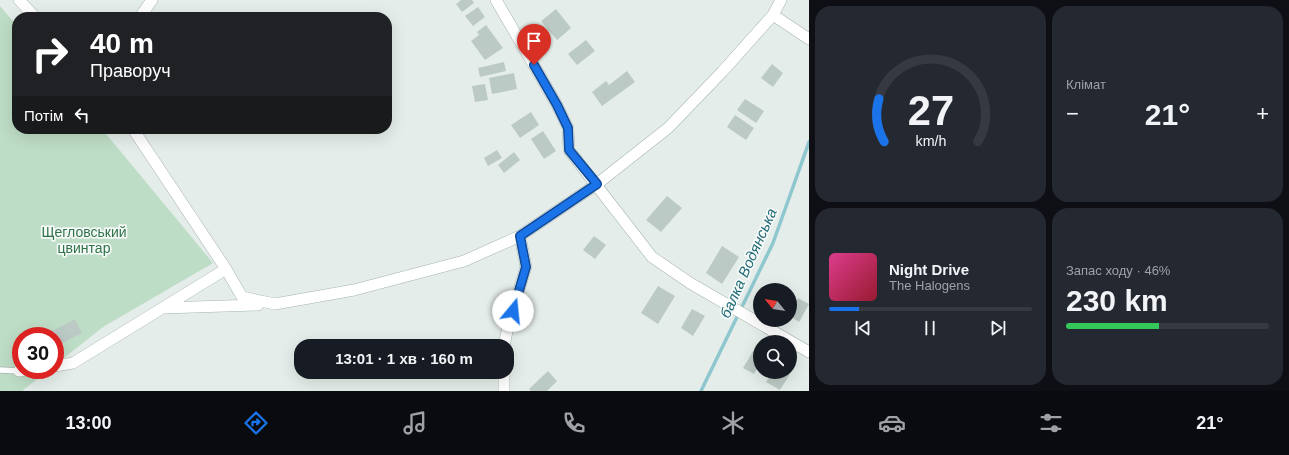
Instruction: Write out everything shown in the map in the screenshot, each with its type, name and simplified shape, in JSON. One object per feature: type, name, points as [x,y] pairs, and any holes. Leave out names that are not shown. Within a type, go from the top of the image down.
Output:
[{"type":"street","points":[[19,0],[30,12]]},
{"type":"street","points":[[144,12],[152,0]]},
{"type":"street","points":[[496,0],[557,105],[568,128],[569,150],[597,184],[652,257],[690,283],[809,352]]},
{"type":"street","points":[[161,308],[275,304],[354,290],[464,261],[520,236],[597,184],[668,128],[722,72],[773,14],[781,0]]},
{"type":"street","points":[[773,14],[809,39]]},
{"type":"street","points":[[135,134],[226,269],[242,297],[275,304]]},
{"type":"street","points":[[505,339],[526,267],[520,236]]},
{"type":"street","points":[[64,364],[73,363],[226,269]]},
{"type":"street","points":[[504,379],[504,391]]},
{"type":"lane","points":[[0,370],[12,370]]},
{"type":"green space","name":"Щегловський цвинтар","points":[[0,6],[12,20],[12,134],[106,134],[213,263],[103,327],[64,358],[64,327],[12,327],[12,379],[37,379],[22,391],[0,391]]},
{"type":"building","points":[[461,0],[472,0],[474,3],[462,12],[456,4]]},
{"type":"building","points":[[478,7],[485,17],[473,26],[465,16]]},
{"type":"building","points":[[556,9],[571,28],[557,40],[541,21]]},
{"type":"building","points":[[486,25],[503,48],[485,60],[471,41],[479,35],[477,32]]},
{"type":"building","points":[[586,40],[595,51],[577,65],[568,54]]},
{"type":"building","points":[[504,62],[506,71],[480,77],[478,68]]},
{"type":"building","points":[[772,64],[783,73],[773,87],[761,78]]},
{"type":"building","points":[[627,71],[635,82],[602,106],[592,92],[606,81],[609,85]]},
{"type":"building","points":[[514,73],[517,89],[492,94],[489,78]]},
{"type":"building","points":[[485,84],[488,100],[475,102],[472,86]]},
{"type":"building","points":[[745,99],[764,111],[756,123],[737,110]]},
{"type":"building","points":[[531,112],[539,125],[520,138],[511,125]]},
{"type":"building","points":[[735,115],[754,128],[746,140],[727,127]]},
{"type":"building","points":[[543,131],[556,151],[544,159],[531,139]]},
{"type":"building","points":[[497,150],[502,158],[488,166],[484,158]]},
{"type":"building","points":[[514,152],[520,160],[504,173],[498,165]]},
{"type":"building","points":[[667,196],[682,208],[661,232],[646,220]]},
{"type":"building","points":[[594,236],[606,245],[595,259],[583,250]]},
{"type":"building","points":[[722,246],[739,257],[722,284],[706,273]]},
{"type":"building","points":[[658,286],[675,296],[658,324],[641,313]]},
{"type":"building","points":[[798,298],[809,304],[799,322],[797,321]]},
{"type":"building","points":[[692,309],[705,316],[693,336],[681,328]]},
{"type":"building","points":[[75,319],[82,333],[64,342],[64,327],[60,327]]},
{"type":"building","points":[[753,351],[753,373],[743,368]]},
{"type":"building","points":[[548,371],[557,381],[547,391],[531,391],[529,389]]},
{"type":"building","points":[[768,379],[787,379],[780,390],[766,382]]},
{"type":"waterway","name":"балка Водянська","points":[[701,391],[773,243],[809,142]]},
{"type":"route","points":[[513,311],[526,267],[520,236],[597,184],[569,150],[568,128],[557,105],[534,65]]}]
